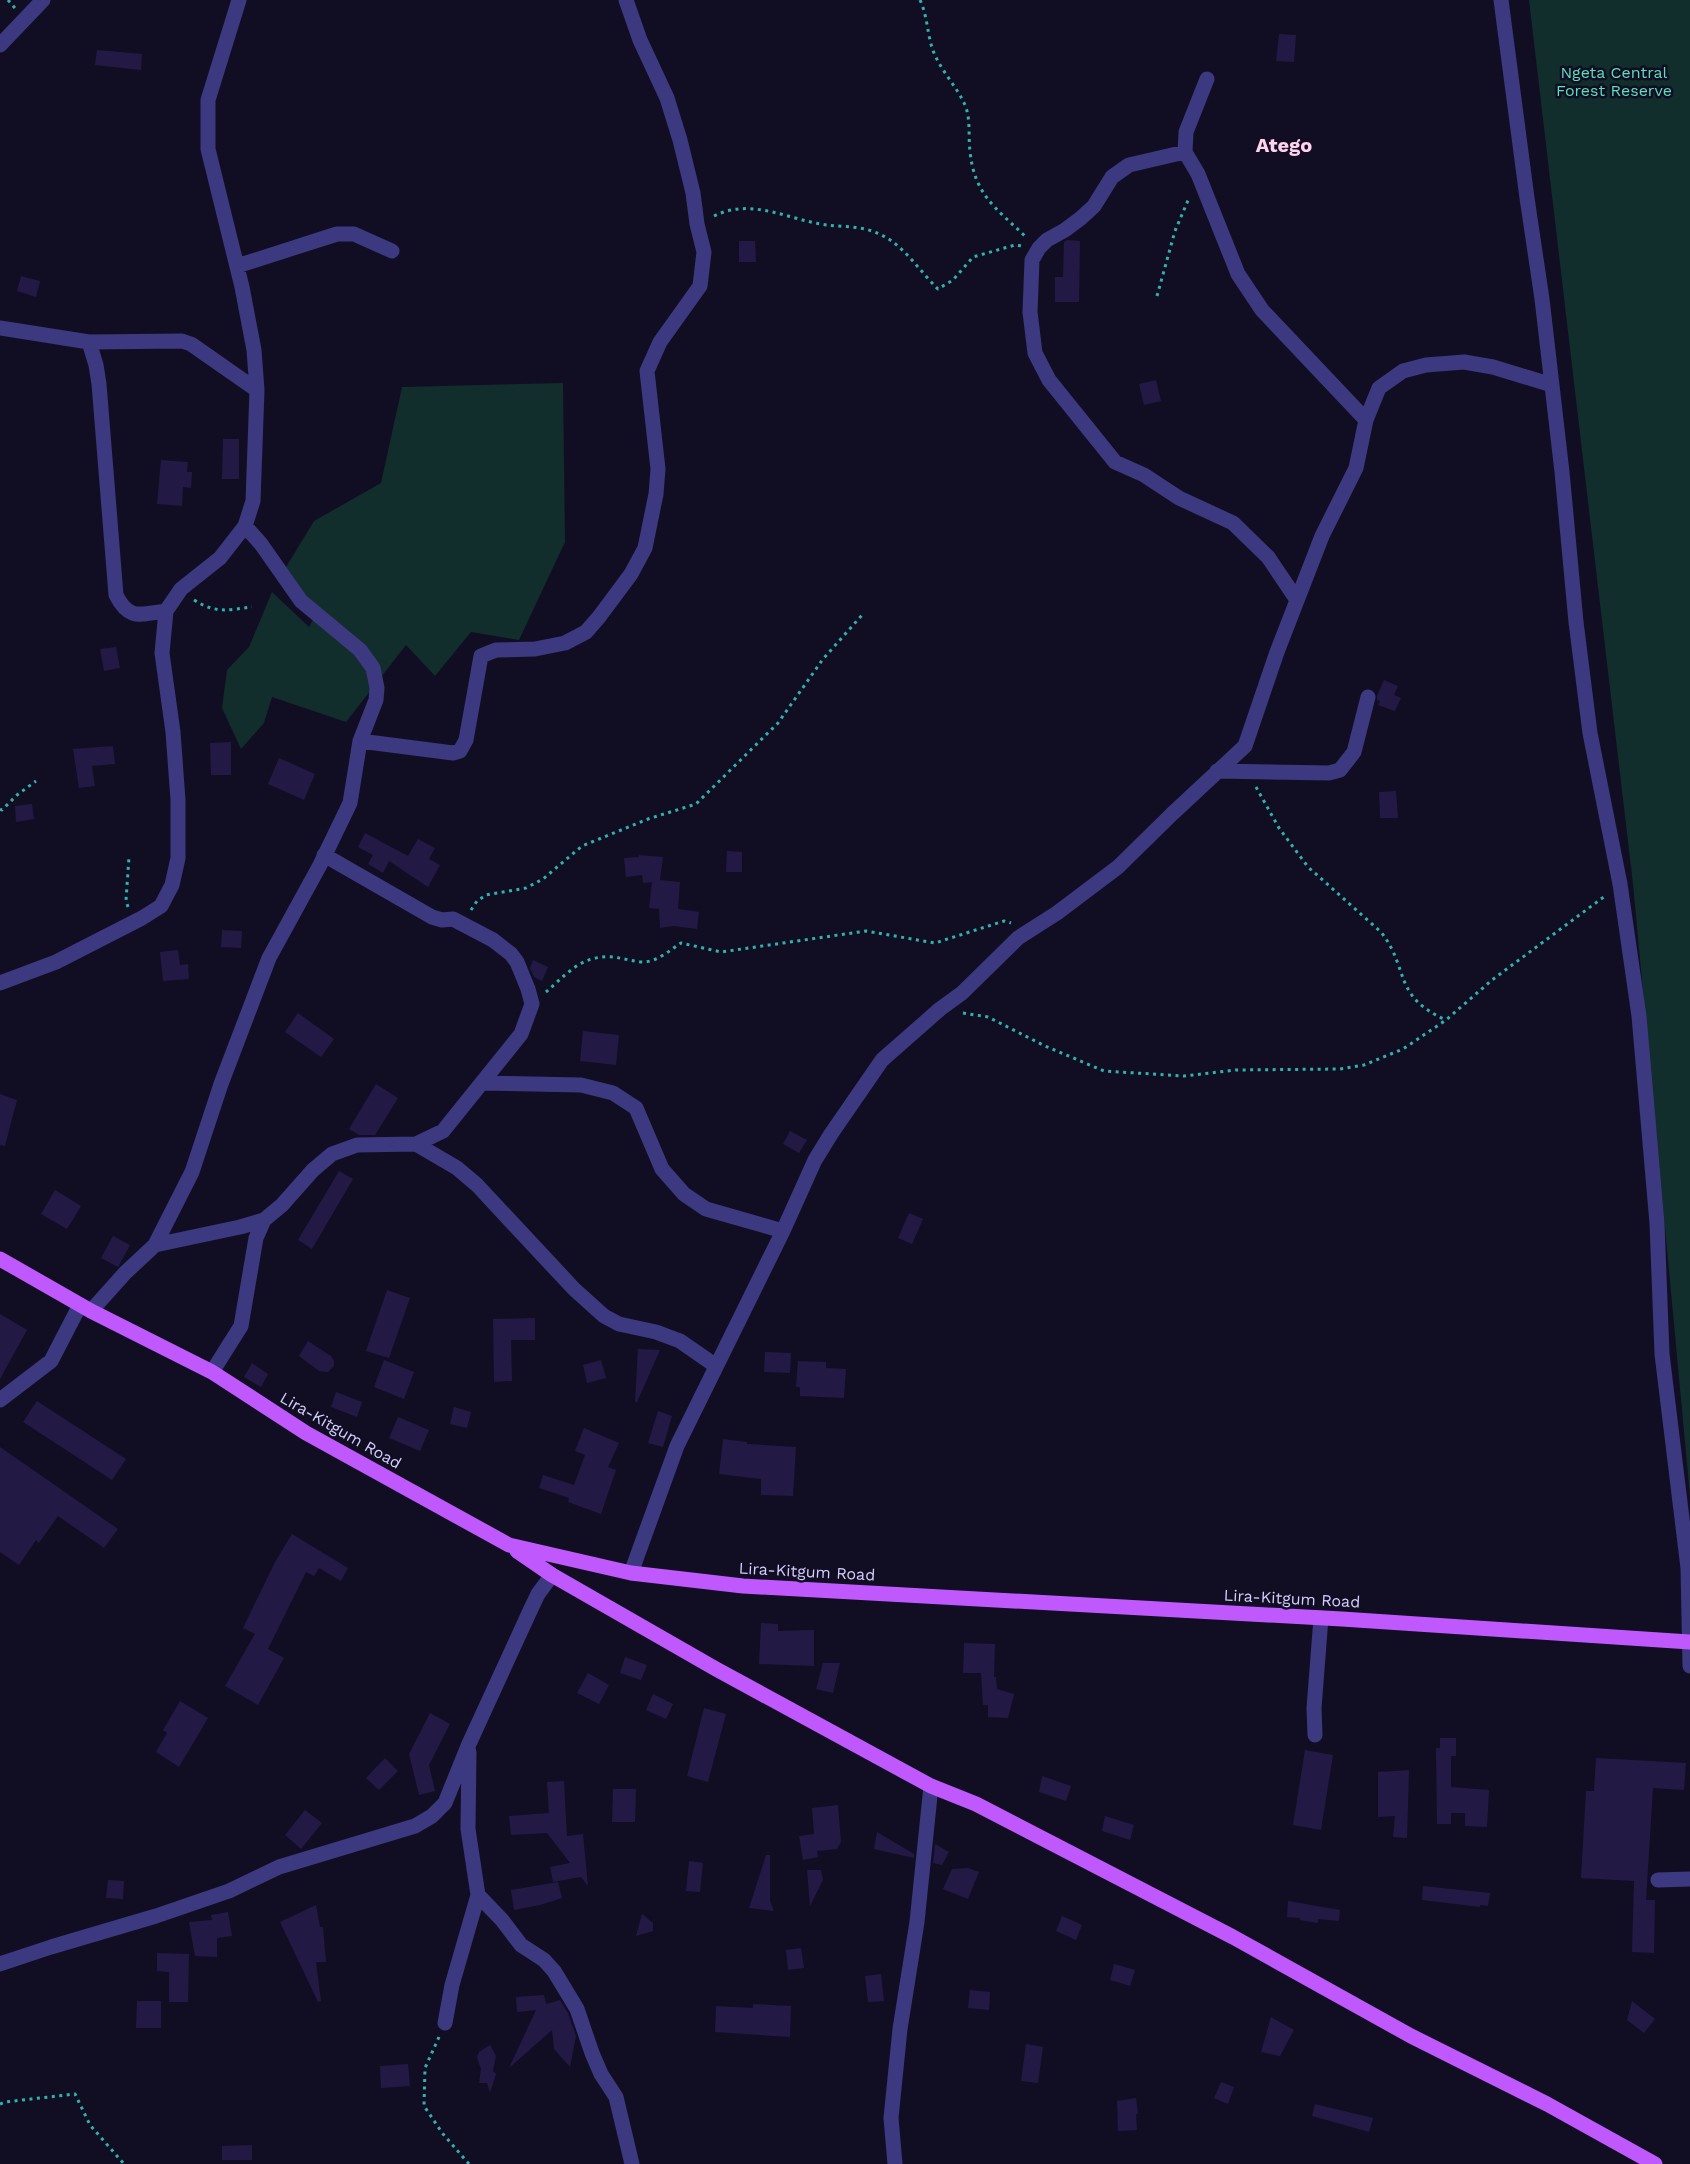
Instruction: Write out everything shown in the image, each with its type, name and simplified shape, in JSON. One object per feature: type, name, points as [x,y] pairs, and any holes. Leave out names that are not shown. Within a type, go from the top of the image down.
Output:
[{"type":"main road","name":"Lira-Kitgum Road","points":[[0,1258],[85,1308],[212,1372],[306,1433],[509,1545],[631,1573],[743,1586],[1321,1618],[1689,1642]]},
{"type":"main road","points":[[509,1545],[552,1575],[716,1669],[931,1786],[976,1804],[1233,1937],[1411,2036],[1547,2104],[1655,2164]]},
{"type":"street","points":[[0,45],[44,0]]},
{"type":"street","points":[[0,983],[56,962],[132,924],[161,906],[172,885],[178,858],[177,773],[162,653],[166,610],[181,589],[220,558],[245,526],[253,501],[257,390],[255,350],[208,149],[208,100],[239,0]]},
{"type":"street","points":[[360,741],[453,753],[460,751],[466,740],[481,656],[496,650],[535,649],[565,643],[586,632],[600,617],[631,574],[645,548],[656,494],[658,469],[647,371],[660,342],[700,286],[704,252],[693,193],[667,98],[640,40],[626,0]]},
{"type":"street","points":[[1501,0],[1552,385],[1576,622],[1590,733],[1620,884],[1639,1016],[1657,1223],[1662,1353],[1688,1568],[1690,1666]]},
{"type":"street","points":[[1207,80],[1186,132],[1185,152],[1198,174],[1238,274],[1262,310],[1366,420]]},
{"type":"street","points":[[1185,152],[1129,165],[1112,177],[1094,206],[1082,218],[1047,240],[1039,248],[1032,260],[1030,312],[1035,353],[1049,380],[1115,462],[1144,475],[1179,498],[1233,524],[1268,558],[1297,600]]},
{"type":"street","points":[[237,266],[337,234],[354,234],[392,251]]},
{"type":"street","points":[[0,328],[89,342],[182,341],[192,344],[257,390]]},
{"type":"street","points":[[89,342],[99,384],[116,595],[122,608],[135,615],[166,610]]},
{"type":"street","points":[[631,1573],[677,1446],[783,1231],[815,1160],[882,1060],[940,1009],[962,993],[1018,938],[1057,913],[1118,867],[1245,746],[1277,652],[1322,536],[1356,468],[1366,420],[1379,387],[1402,371],[1426,365],[1464,362],[1493,367],[1552,385]]},
{"type":"street","points":[[0,1400],[51,1360],[85,1308],[155,1245],[192,1172],[221,1084],[269,958],[350,803],[360,741],[376,700],[377,687],[373,668],[360,650],[302,601],[261,544],[245,526]]},
{"type":"street","points":[[1217,771],[1329,773],[1340,770],[1354,752],[1368,697]]},
{"type":"street","points":[[155,1245],[264,1220],[332,1154],[357,1145],[417,1144],[443,1131],[521,1034],[532,1004],[521,971],[511,954],[493,940],[463,924],[432,917],[324,855]]},
{"type":"street","points":[[483,1083],[581,1085],[613,1093],[636,1108],[662,1169],[684,1194],[706,1209],[783,1231]]},
{"type":"street","points":[[417,1144],[457,1168],[477,1185],[574,1288],[604,1316],[619,1324],[657,1332],[680,1341],[716,1366]]},
{"type":"street","points":[[212,1372],[241,1326],[256,1238],[264,1220]]},
{"type":"street","points":[[0,1964],[156,1917],[228,1891],[279,1867],[415,1826],[432,1816],[445,1803],[468,1746],[529,1613],[538,1594],[552,1575]]},
{"type":"street","points":[[1315,1735],[1314,1708],[1321,1618]]},
{"type":"street","points":[[445,2023],[452,1985],[478,1895],[468,1829],[468,1746]]},
{"type":"street","points":[[895,2164],[891,2118],[900,2029],[917,1922],[931,1786]]},
{"type":"street","points":[[1658,1880],[1690,1880]]},
{"type":"street","points":[[478,1895],[521,1945],[544,1959],[577,2009],[592,2054],[601,2074],[616,2097],[632,2164]]},
{"type":"path","points":[[920,0],[924,9],[927,33],[935,54],[965,105],[970,161],[979,186],[990,204],[1039,248]]},
{"type":"path","points":[[1157,296],[1175,231],[1198,174]]},
{"type":"path","points":[[697,224],[721,212],[737,209],[766,209],[817,223],[878,233],[902,249],[938,289],[953,280],[973,257],[1015,245],[1039,248]]},
{"type":"path","points":[[181,589],[195,601],[211,609],[252,607]]},
{"type":"path","points":[[463,924],[477,901],[486,895],[526,888],[543,879],[582,846],[648,819],[696,804],[778,723],[823,659],[863,614]]},
{"type":"path","points":[[1249,773],[1279,828],[1308,867],[1381,932],[1391,944],[1406,987],[1417,1002],[1446,1020]]},
{"type":"path","points":[[0,809],[2,810],[36,781]]},
{"type":"path","points":[[129,857],[126,900],[132,924]]},
{"type":"path","points":[[940,1009],[988,1017],[1045,1046],[1104,1071],[1184,1076],[1236,1070],[1340,1069],[1364,1065],[1403,1049],[1446,1020],[1491,980],[1620,884]]},
{"type":"path","points":[[532,1004],[590,959],[616,956],[644,962],[662,956],[681,943],[721,952],[866,931],[935,943],[1004,921],[1033,928]]},
{"type":"path","points":[[445,2023],[426,2068],[424,2106],[443,2134],[469,2164]]},
{"type":"path","points":[[0,2104],[75,2094],[90,2125],[124,2164]]},
{"type":"green space","name":"Ngeta Central Forest Reserve","points":[[1529,0],[1690,0],[1690,1496],[1633,884]]},
{"type":"green space","points":[[563,383],[565,542],[519,640],[471,632],[435,676],[406,645],[346,722],[272,697],[264,723],[241,749],[222,708],[227,670],[249,647],[272,592],[309,627],[319,609],[283,572],[314,521],[381,483],[402,387]]},
{"type":"building","points":[[1279,34],[1296,35],[1294,62],[1276,61]]},
{"type":"building","points":[[97,50],[142,54],[141,70],[95,65]]},
{"type":"building","points":[[1067,240],[1080,241],[1079,302],[1055,302],[1055,277],[1063,277],[1064,242]]},
{"type":"building","points":[[739,241],[755,241],[756,262],[739,262]]},
{"type":"building","points":[[21,276],[40,281],[36,297],[17,291]]},
{"type":"building","points":[[1156,380],[1161,401],[1144,405],[1139,384]]},
{"type":"building","points":[[223,439],[239,439],[239,479],[222,479]]},
{"type":"building","points":[[161,460],[188,462],[187,472],[192,472],[191,488],[183,487],[182,506],[157,504]]},
{"type":"building","points":[[116,647],[120,668],[104,671],[100,649]]},
{"type":"building","points":[[1384,680],[1398,686],[1394,695],[1401,698],[1395,711],[1378,705],[1380,701],[1377,700],[1377,696]]},
{"type":"building","points":[[231,742],[231,775],[211,775],[210,743]]},
{"type":"building","points":[[113,746],[115,764],[92,766],[95,786],[79,788],[73,749]]},
{"type":"building","points":[[279,758],[315,774],[304,800],[268,784]]},
{"type":"building","points":[[1396,791],[1398,818],[1380,818],[1379,792]]},
{"type":"building","points":[[32,804],[34,819],[16,822],[15,806]]},
{"type":"building","points":[[365,833],[408,856],[418,839],[435,848],[429,859],[440,865],[428,887],[389,861],[383,873],[368,864],[373,855],[358,847]]},
{"type":"building","points":[[727,851],[742,852],[742,872],[726,872]]},
{"type":"building","points":[[639,855],[663,857],[660,880],[680,882],[678,909],[699,912],[697,929],[674,926],[660,928],[659,909],[649,908],[652,882],[643,883],[642,875],[626,877],[624,858],[639,857]]},
{"type":"building","points":[[222,930],[242,931],[241,948],[221,947]]},
{"type":"building","points":[[178,950],[180,965],[188,964],[189,979],[163,981],[160,952]]},
{"type":"building","points":[[533,960],[548,967],[542,981],[534,977],[530,968]]},
{"type":"building","points":[[298,1013],[334,1039],[321,1057],[285,1032]]},
{"type":"building","points":[[583,1031],[619,1035],[616,1065],[580,1061]]},
{"type":"building","points":[[376,1084],[398,1098],[375,1135],[359,1135],[349,1129]]},
{"type":"building","points":[[0,1094],[17,1100],[5,1146],[0,1145]]},
{"type":"building","points":[[790,1131],[807,1140],[799,1153],[783,1144]]},
{"type":"building","points":[[339,1171],[353,1179],[312,1249],[298,1240]]},
{"type":"building","points":[[55,1190],[81,1206],[67,1229],[41,1214]]},
{"type":"building","points":[[909,1213],[923,1219],[912,1244],[898,1238]]},
{"type":"building","points":[[113,1236],[130,1245],[118,1267],[101,1258]]},
{"type":"building","points":[[387,1290],[410,1298],[389,1358],[366,1351]]},
{"type":"building","points":[[0,1314],[27,1330],[0,1379]]},
{"type":"building","points":[[535,1318],[535,1340],[511,1340],[512,1381],[494,1382],[493,1319]]},
{"type":"building","points":[[308,1341],[331,1356],[334,1366],[328,1372],[319,1371],[299,1356]]},
{"type":"building","points":[[638,1349],[660,1350],[637,1402],[635,1402]]},
{"type":"building","points":[[765,1352],[791,1353],[790,1373],[764,1372]]},
{"type":"building","points":[[384,1360],[414,1372],[404,1399],[374,1387]]},
{"type":"building","points":[[601,1360],[606,1378],[587,1383],[583,1365]]},
{"type":"building","points":[[798,1361],[826,1362],[826,1368],[846,1369],[844,1398],[800,1396],[800,1387],[796,1387]]},
{"type":"building","points":[[252,1363],[268,1374],[261,1387],[244,1377]]},
{"type":"building","points":[[336,1392],[362,1402],[357,1417],[331,1407]]},
{"type":"building","points":[[37,1401],[126,1459],[112,1480],[23,1422]]},
{"type":"building","points":[[454,1407],[471,1412],[467,1428],[450,1424]]},
{"type":"building","points":[[658,1411],[672,1416],[663,1447],[648,1443]]},
{"type":"building","points":[[398,1417],[429,1430],[420,1451],[389,1438]]},
{"type":"building","points":[[584,1428],[619,1443],[608,1467],[616,1470],[601,1514],[568,1502],[569,1498],[539,1488],[543,1475],[574,1485],[585,1455],[575,1451]]},
{"type":"building","points":[[723,1439],[747,1442],[747,1444],[796,1447],[793,1496],[761,1495],[761,1479],[719,1474]]},
{"type":"building","points":[[0,1447],[118,1529],[104,1548],[58,1516],[39,1543],[36,1540],[19,1565],[0,1552]]},
{"type":"building","points":[[292,1534],[348,1568],[341,1581],[319,1568],[314,1576],[306,1572],[268,1649],[284,1658],[258,1705],[225,1686],[255,1634],[243,1628],[275,1562]]},
{"type":"building","points":[[761,1623],[778,1624],[778,1631],[814,1630],[814,1666],[759,1664]]},
{"type":"building","points":[[964,1643],[995,1644],[994,1677],[996,1677],[997,1689],[1014,1694],[1008,1718],[988,1717],[988,1705],[983,1705],[981,1673],[963,1673]]},
{"type":"building","points":[[625,1657],[647,1665],[641,1680],[620,1673]]},
{"type":"building","points":[[823,1663],[840,1663],[833,1693],[816,1689]]},
{"type":"building","points":[[588,1673],[609,1685],[599,1704],[577,1693]]},
{"type":"building","points":[[653,1694],[673,1704],[666,1719],[646,1710]]},
{"type":"building","points":[[180,1701],[208,1718],[179,1767],[156,1752],[167,1733],[163,1730]]},
{"type":"building","points":[[704,1708],[726,1714],[708,1782],[687,1776]]},
{"type":"building","points":[[430,1713],[450,1724],[429,1765],[435,1791],[419,1795],[409,1754]]},
{"type":"building","points":[[1440,1738],[1456,1738],[1456,1756],[1451,1756],[1451,1787],[1489,1790],[1487,1827],[1465,1826],[1465,1813],[1451,1813],[1451,1824],[1437,1824],[1436,1748],[1440,1748]]},
{"type":"building","points":[[1305,1750],[1333,1755],[1321,1830],[1293,1825]]},
{"type":"building","points":[[385,1758],[398,1771],[379,1790],[366,1778]]},
{"type":"building","points":[[1596,1758],[1686,1763],[1684,1790],[1653,1788],[1646,1900],[1655,1900],[1654,1953],[1632,1952],[1634,1881],[1581,1878],[1586,1791],[1594,1791]]},
{"type":"building","points":[[1409,1770],[1407,1838],[1393,1837],[1395,1816],[1378,1817],[1378,1772]]},
{"type":"building","points":[[1042,1776],[1071,1786],[1066,1801],[1039,1792]]},
{"type":"building","points":[[564,1781],[567,1836],[583,1834],[588,1886],[581,1877],[553,1882],[550,1867],[570,1863],[547,1833],[511,1835],[509,1816],[549,1813],[547,1782]]},
{"type":"building","points":[[613,1789],[636,1789],[635,1822],[612,1822]]},
{"type":"building","points":[[838,1805],[841,1842],[837,1849],[817,1851],[818,1857],[803,1860],[799,1836],[814,1834],[812,1808]]},
{"type":"building","points":[[305,1810],[322,1823],[301,1849],[285,1835]]},
{"type":"building","points":[[1105,1816],[1134,1825],[1130,1840],[1102,1831]]},
{"type":"building","points":[[877,1832],[914,1854],[914,1858],[874,1849]]},
{"type":"building","points":[[935,1844],[949,1852],[942,1865],[933,1863]]},
{"type":"building","points":[[766,1855],[770,1855],[770,1901],[774,1911],[749,1908]]},
{"type":"building","points":[[689,1861],[703,1863],[700,1892],[686,1891]]},
{"type":"building","points":[[968,1868],[979,1872],[968,1899],[943,1889],[952,1869]]},
{"type":"building","points":[[807,1870],[821,1870],[823,1880],[810,1906]]},
{"type":"building","points":[[108,1880],[124,1881],[123,1899],[106,1898]]},
{"type":"building","points":[[558,1882],[562,1898],[514,1910],[511,1890]]},
{"type":"building","points":[[1423,1886],[1490,1893],[1488,1906],[1422,1900]]},
{"type":"building","points":[[1288,1901],[1340,1910],[1339,1921],[1318,1919],[1318,1923],[1287,1917]]},
{"type":"building","points":[[316,1905],[320,1927],[323,1927],[326,1962],[316,1962],[321,2001],[318,2002],[280,1922]]},
{"type":"building","points":[[228,1912],[232,1936],[217,1938],[217,1957],[195,1956],[189,1922],[212,1920],[211,1915]]},
{"type":"building","points":[[642,1914],[653,1923],[653,1931],[636,1936]]},
{"type":"building","points":[[1062,1916],[1082,1925],[1076,1940],[1056,1931]]},
{"type":"building","points":[[801,1948],[804,1968],[788,1970],[786,1950]]},
{"type":"building","points":[[157,1953],[189,1954],[188,2002],[169,2002],[169,1972],[157,1971]]},
{"type":"building","points":[[1114,1964],[1135,1970],[1130,1986],[1110,1980]]},
{"type":"building","points":[[881,1974],[884,2001],[868,2002],[865,1976]]},
{"type":"building","points":[[970,1990],[990,1992],[989,2010],[968,2008]]},
{"type":"building","points":[[544,1995],[546,2004],[560,2000],[568,2013],[576,2036],[570,2067],[554,2049],[552,2030],[509,2068],[536,2010],[517,2012],[516,1997]]},
{"type":"building","points":[[137,2001],[161,2001],[161,2028],[136,2028]]},
{"type":"building","points":[[1632,2001],[1655,2019],[1644,2033],[1627,2020]]},
{"type":"building","points":[[753,2004],[791,2006],[790,2037],[715,2032],[716,2006],[753,2008]]},
{"type":"building","points":[[1271,2017],[1294,2030],[1280,2056],[1261,2052]]},
{"type":"building","points":[[1026,2044],[1043,2047],[1038,2083],[1021,2081]]},
{"type":"building","points":[[490,2045],[496,2056],[493,2071],[496,2074],[490,2093],[487,2083],[479,2083],[481,2069],[477,2057],[479,2052]]},
{"type":"building","points":[[408,2064],[410,2086],[381,2088],[380,2066]]},
{"type":"building","points":[[1221,2082],[1234,2087],[1228,2104],[1214,2098]]},
{"type":"building","points":[[1136,2098],[1137,2130],[1118,2131],[1117,2101]]},
{"type":"building","points":[[1315,2104],[1373,2118],[1369,2132],[1312,2116]]},
{"type":"building","points":[[252,2145],[252,2160],[222,2160],[222,2146]]},
{"type":"district","name":"Atego","points":[[1284,145]]}]
